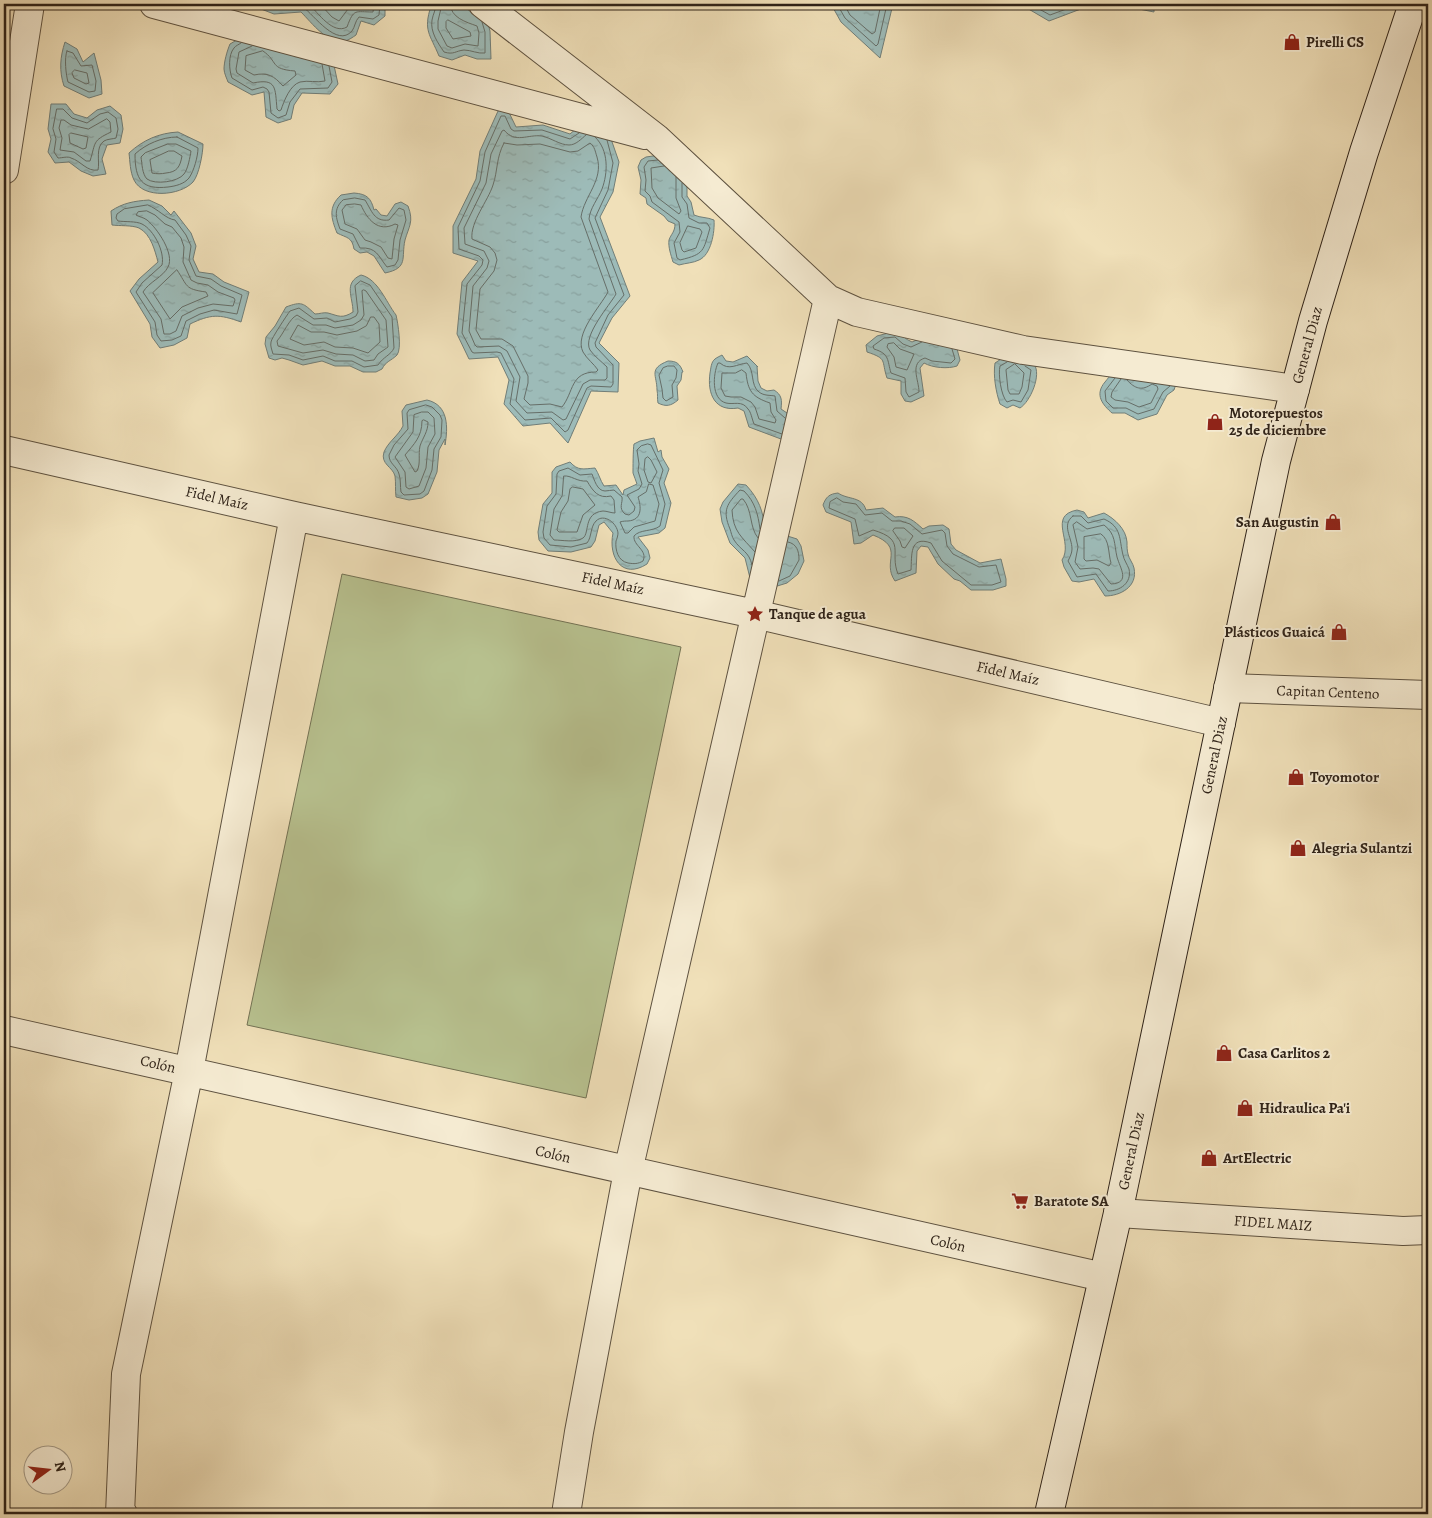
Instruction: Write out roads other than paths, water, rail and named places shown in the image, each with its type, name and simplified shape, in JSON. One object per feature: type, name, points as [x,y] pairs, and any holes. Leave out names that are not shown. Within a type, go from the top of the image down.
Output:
[{"type":"street","points":[[4,170],[30,4]]},
{"type":"street","points":[[154,4],[656,138]]},
{"type":"street","points":[[483,4],[656,138],[828,299],[857,312],[1023,350],[1294,389]]},
{"type":"street","name":"General Diaz","points":[[1049,1514],[1118,1213],[1274,470],[1313,321],[1412,4]]},
{"type":"street","points":[[566,1514],[581,1422],[628,1171],[828,299]]},
{"type":"street","name":"Fidel Maíz","points":[[4,450],[294,516],[755,614],[1221,723]]},
{"type":"street","points":[[123,1514],[120,1514],[126,1374],[189,1072],[294,516]]},
{"type":"street","name":"Capitan Centeno","points":[[1228,688],[1428,695]]},
{"type":"street","name":"Colón","points":[[4,1030],[1103,1277]]},
{"type":"street","name":"FIDEL MAIZ","points":[[1118,1213],[1404,1231],[1428,1230]]},
{"type":"water","points":[[260,4],[385,4],[385,16],[374,25],[361,21],[356,35],[346,41],[339,41],[332,40],[321,32],[301,12],[274,14],[261,9]]},
{"type":"water","points":[[429,4],[461,4],[472,13],[486,16],[490,31],[491,59],[477,59],[465,55],[452,60],[439,56],[428,27],[431,6]]},
{"type":"water","points":[[831,4],[893,4],[880,58],[841,22]]},
{"type":"water","points":[[1020,4],[1094,4],[1049,21]]},
{"type":"water","points":[[1114,4],[1154,4],[1154,12]]},
{"type":"water","points":[[242,37],[332,56],[338,84],[330,94],[302,93],[294,105],[291,119],[278,123],[266,117],[264,92],[252,95],[228,82],[224,69],[228,50],[230,44]]},
{"type":"water","points":[[65,42],[77,49],[83,62],[94,53],[101,80],[102,94],[89,98],[64,86],[61,64]]},
{"type":"water","points":[[503,100],[516,127],[543,125],[570,134],[590,117],[610,136],[619,162],[613,192],[600,217],[630,296],[612,318],[599,343],[619,363],[618,392],[591,391],[568,443],[550,423],[523,426],[504,404],[509,380],[498,357],[469,359],[457,334],[462,282],[478,261],[453,253],[453,226],[476,179],[480,151]]},
{"type":"water","points":[[51,104],[66,104],[74,114],[87,118],[97,110],[110,106],[121,115],[123,129],[120,143],[107,145],[102,159],[106,174],[93,176],[81,171],[69,162],[55,163],[48,152],[51,139],[48,129]]},
{"type":"water","points":[[178,132],[203,144],[199,169],[195,179],[187,187],[171,193],[153,193],[145,190],[134,180],[130,167],[129,153],[140,144],[152,138]]},
{"type":"water","points":[[660,155],[687,175],[687,196],[691,202],[694,215],[714,220],[713,237],[707,253],[697,261],[679,265],[673,262],[669,243],[675,224],[668,221],[647,204],[646,198],[640,194],[641,180],[638,167],[641,160],[646,157]]},
{"type":"water","points":[[354,193],[368,197],[374,210],[376,209],[381,215],[387,216],[395,204],[401,202],[408,206],[411,216],[402,261],[401,265],[393,271],[385,273],[374,256],[367,252],[360,253],[354,249],[350,240],[337,233],[332,218],[332,208],[341,195]]},
{"type":"water","points":[[149,200],[162,206],[171,215],[174,211],[191,233],[196,246],[193,259],[199,272],[213,274],[224,282],[249,292],[241,322],[221,316],[204,318],[190,324],[187,338],[174,345],[160,348],[152,337],[150,324],[130,291],[139,279],[158,262],[154,248],[147,234],[139,228],[112,225],[111,211],[129,203]]},
{"type":"water","points":[[361,275],[367,277],[377,286],[396,315],[399,336],[398,352],[382,369],[376,372],[363,372],[350,366],[335,366],[322,361],[303,365],[282,358],[275,360],[269,358],[265,344],[266,337],[286,307],[302,304],[315,314],[326,313],[346,316],[353,312],[350,291],[352,282]]},
{"type":"water","points":[[896,331],[912,342],[919,339],[953,334],[960,360],[957,366],[949,368],[936,367],[924,363],[920,368],[924,396],[911,402],[905,401],[901,394],[901,381],[887,378],[883,361],[878,356],[867,352],[866,345],[877,336]]},
{"type":"water","points":[[1012,352],[1030,360],[1034,364],[1037,375],[1034,388],[1028,400],[1020,408],[1013,405],[1007,408],[1000,404],[995,384],[995,363]]},
{"type":"water","points":[[722,355],[726,361],[733,362],[747,356],[757,366],[758,381],[761,388],[777,392],[781,398],[781,409],[793,417],[794,435],[781,439],[749,427],[744,411],[738,408],[730,409],[724,407],[714,400],[709,381],[711,367],[714,360]]},
{"type":"water","points":[[668,361],[678,364],[683,372],[677,386],[678,400],[671,405],[664,405],[658,403],[655,373],[658,367]]},
{"type":"water","points":[[1111,372],[1176,384],[1174,390],[1167,395],[1157,414],[1138,420],[1125,413],[1112,413],[1103,403],[1100,391]]},
{"type":"water","points":[[427,400],[440,407],[445,418],[447,432],[445,445],[445,439],[439,450],[437,472],[428,494],[422,498],[409,500],[396,497],[395,476],[384,460],[384,452],[403,426],[402,411],[406,405]]},
{"type":"water","points":[[654,438],[658,452],[661,450],[662,457],[669,469],[664,483],[671,503],[665,528],[659,533],[638,537],[648,550],[650,558],[647,564],[630,569],[624,568],[619,564],[613,550],[613,533],[604,522],[599,525],[595,541],[591,547],[571,552],[548,551],[539,540],[538,532],[543,504],[552,493],[552,472],[556,467],[570,462],[578,468],[595,468],[604,486],[616,485],[623,495],[624,490],[637,484],[633,473],[634,444]]},
{"type":"water","points":[[738,484],[746,485],[757,500],[762,511],[765,529],[797,539],[801,546],[804,561],[798,574],[787,583],[774,587],[752,586],[745,558],[730,543],[722,522],[720,509],[723,502]]},
{"type":"water","points":[[838,493],[858,500],[866,510],[883,508],[895,517],[910,519],[923,529],[929,526],[943,525],[949,529],[951,544],[956,550],[980,563],[1001,559],[1006,586],[993,590],[971,590],[960,581],[954,579],[938,564],[928,547],[921,546],[917,551],[916,573],[895,581],[890,567],[891,550],[883,540],[873,535],[861,543],[854,544],[851,522],[826,512],[823,505],[825,500],[828,496]]},
{"type":"water","points":[[1077,510],[1084,512],[1088,518],[1104,513],[1116,521],[1125,533],[1128,554],[1135,575],[1131,585],[1122,592],[1105,596],[1094,579],[1079,582],[1072,581],[1064,567],[1062,560],[1065,553],[1065,545],[1062,524],[1068,513]]},
{"type":"place","name":"Pirelli CS","points":[[1292,42]]},
{"type":"place","name":"Motorepuestos 25 de diciembre","points":[[1215,422]]},
{"type":"place","name":"San Augustin","points":[[1333,522]]},
{"type":"place","name":"Tanque de agua","points":[[755,614]]},
{"type":"place","name":"Plásticos Guaicá","points":[[1339,632]]},
{"type":"place","name":"Toyomotor","points":[[1296,777]]},
{"type":"place","name":"Alegria Sulantzi","points":[[1298,848]]},
{"type":"place","name":"Casa Carlitos 2","points":[[1224,1053]]},
{"type":"place","name":"Hidraulica Pa'i","points":[[1245,1108]]},
{"type":"place","name":"ArtElectric","points":[[1209,1158]]},
{"type":"place","name":"Baratote SA","points":[[1020,1201]]}]
